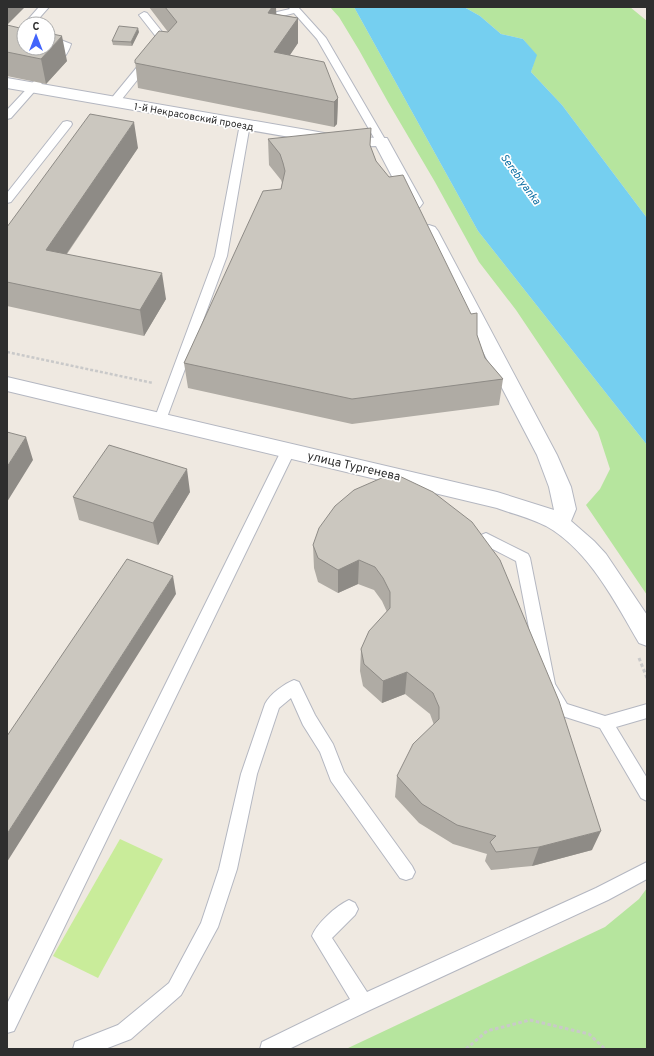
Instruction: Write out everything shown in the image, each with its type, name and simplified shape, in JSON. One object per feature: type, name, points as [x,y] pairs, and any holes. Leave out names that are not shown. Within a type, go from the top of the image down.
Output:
[{"type":"street","name":"1-й Некрасовский проезд","points":[[7,83],[36,85],[114,102],[347,142],[381,141]]},
{"type":"street","points":[[381,141],[528,416],[547,455],[560,487],[565,509],[559,524]]},
{"type":"street","name":"улица Тургенева","points":[[7,384],[497,500],[533,512],[559,524],[587,546],[647,636]]},
{"type":"lane","points":[[36,16],[44,7]]},
{"type":"lane","points":[[267,17],[294,8],[321,38],[381,141]]},
{"type":"lane","points":[[114,102],[161,44],[162,38],[144,15]]},
{"type":"lane","points":[[56,41],[66,44],[66,49],[57,59]]},
{"type":"lane","points":[[7,116],[36,85]]},
{"type":"lane","points":[[7,200],[12,188],[67,124]]},
{"type":"lane","points":[[160,420],[174,388],[221,256],[245,124]]},
{"type":"lane","points":[[7,1024],[288,451]]},
{"type":"lane","points":[[486,539],[523,558],[548,685],[562,709],[605,723],[647,711]]},
{"type":"lane","points":[[82,1049],[124,1032],[175,989],[209,927],[228,869],[249,774],[273,704],[294,687],[309,720],[327,749],[337,776],[406,872]]},
{"type":"lane","points":[[605,723],[647,793]]},
{"type":"lane","points":[[269,1049],[363,1003],[602,894],[647,870]]},
{"type":"lane","points":[[349,909],[320,936],[363,1003]]},
{"type":"path","points":[[7,352],[174,388]]},
{"type":"path","points":[[638,656],[647,678]]},
{"type":"path","points":[[466,1049],[487,1031],[530,1020],[589,1034],[605,1049]]},
{"type":"green space","points":[[330,7],[354,7],[478,231],[647,445],[647,595],[586,505],[600,489],[610,469],[598,432],[516,310],[479,262],[359,50],[339,17]]},
{"type":"green space","points":[[464,7],[630,7],[647,21],[647,218],[562,105],[531,72],[536,55],[523,39],[501,34],[480,16]]},
{"type":"green space","points":[[120,839],[163,859],[98,978],[53,956]]},
{"type":"green space","points":[[647,888],[647,1049],[346,1049],[605,927],[639,899]]},
{"type":"water","name":"Serebryanka","points":[[354,7],[464,7],[480,16],[501,34],[523,39],[537,55],[531,72],[562,105],[647,218],[647,445],[478,231]]},
{"type":"building","points":[[165,7],[272,7],[268,13],[298,18],[274,52],[324,62],[338,98],[334,102],[135,63],[135,60],[159,31],[168,32],[177,22]]},
{"type":"building","points":[[7,25],[16,27],[16,54],[7,52]]},
{"type":"building","points":[[119,26],[138,28],[131,42],[112,41]]},
{"type":"building","points":[[56,35],[62,36],[56,43]]},
{"type":"building","points":[[26,56],[44,56],[41,59]]},
{"type":"building","points":[[90,114],[134,122],[46,250],[162,273],[140,310],[7,282],[7,227]]},
{"type":"building","points":[[371,128],[370,145],[376,161],[389,177],[403,175],[471,314],[477,313],[477,335],[485,358],[503,379],[352,399],[184,363],[263,191],[281,189],[285,171],[283,163],[280,154],[268,139]]},
{"type":"building","points":[[7,432],[26,437],[7,467]]},
{"type":"building","points":[[109,445],[187,469],[153,523],[73,497]]},
{"type":"building","points":[[393,473],[433,492],[472,522],[500,560],[559,701],[601,831],[539,847],[496,852],[490,842],[496,836],[457,825],[422,804],[397,776],[413,744],[439,719],[439,707],[433,693],[407,672],[383,681],[364,664],[361,649],[369,631],[390,608],[390,592],[383,578],[375,567],[359,560],[338,570],[318,558],[313,545],[319,528],[335,506],[354,490]]},
{"type":"building","points":[[127,559],[173,576],[7,834],[7,736]]}]
